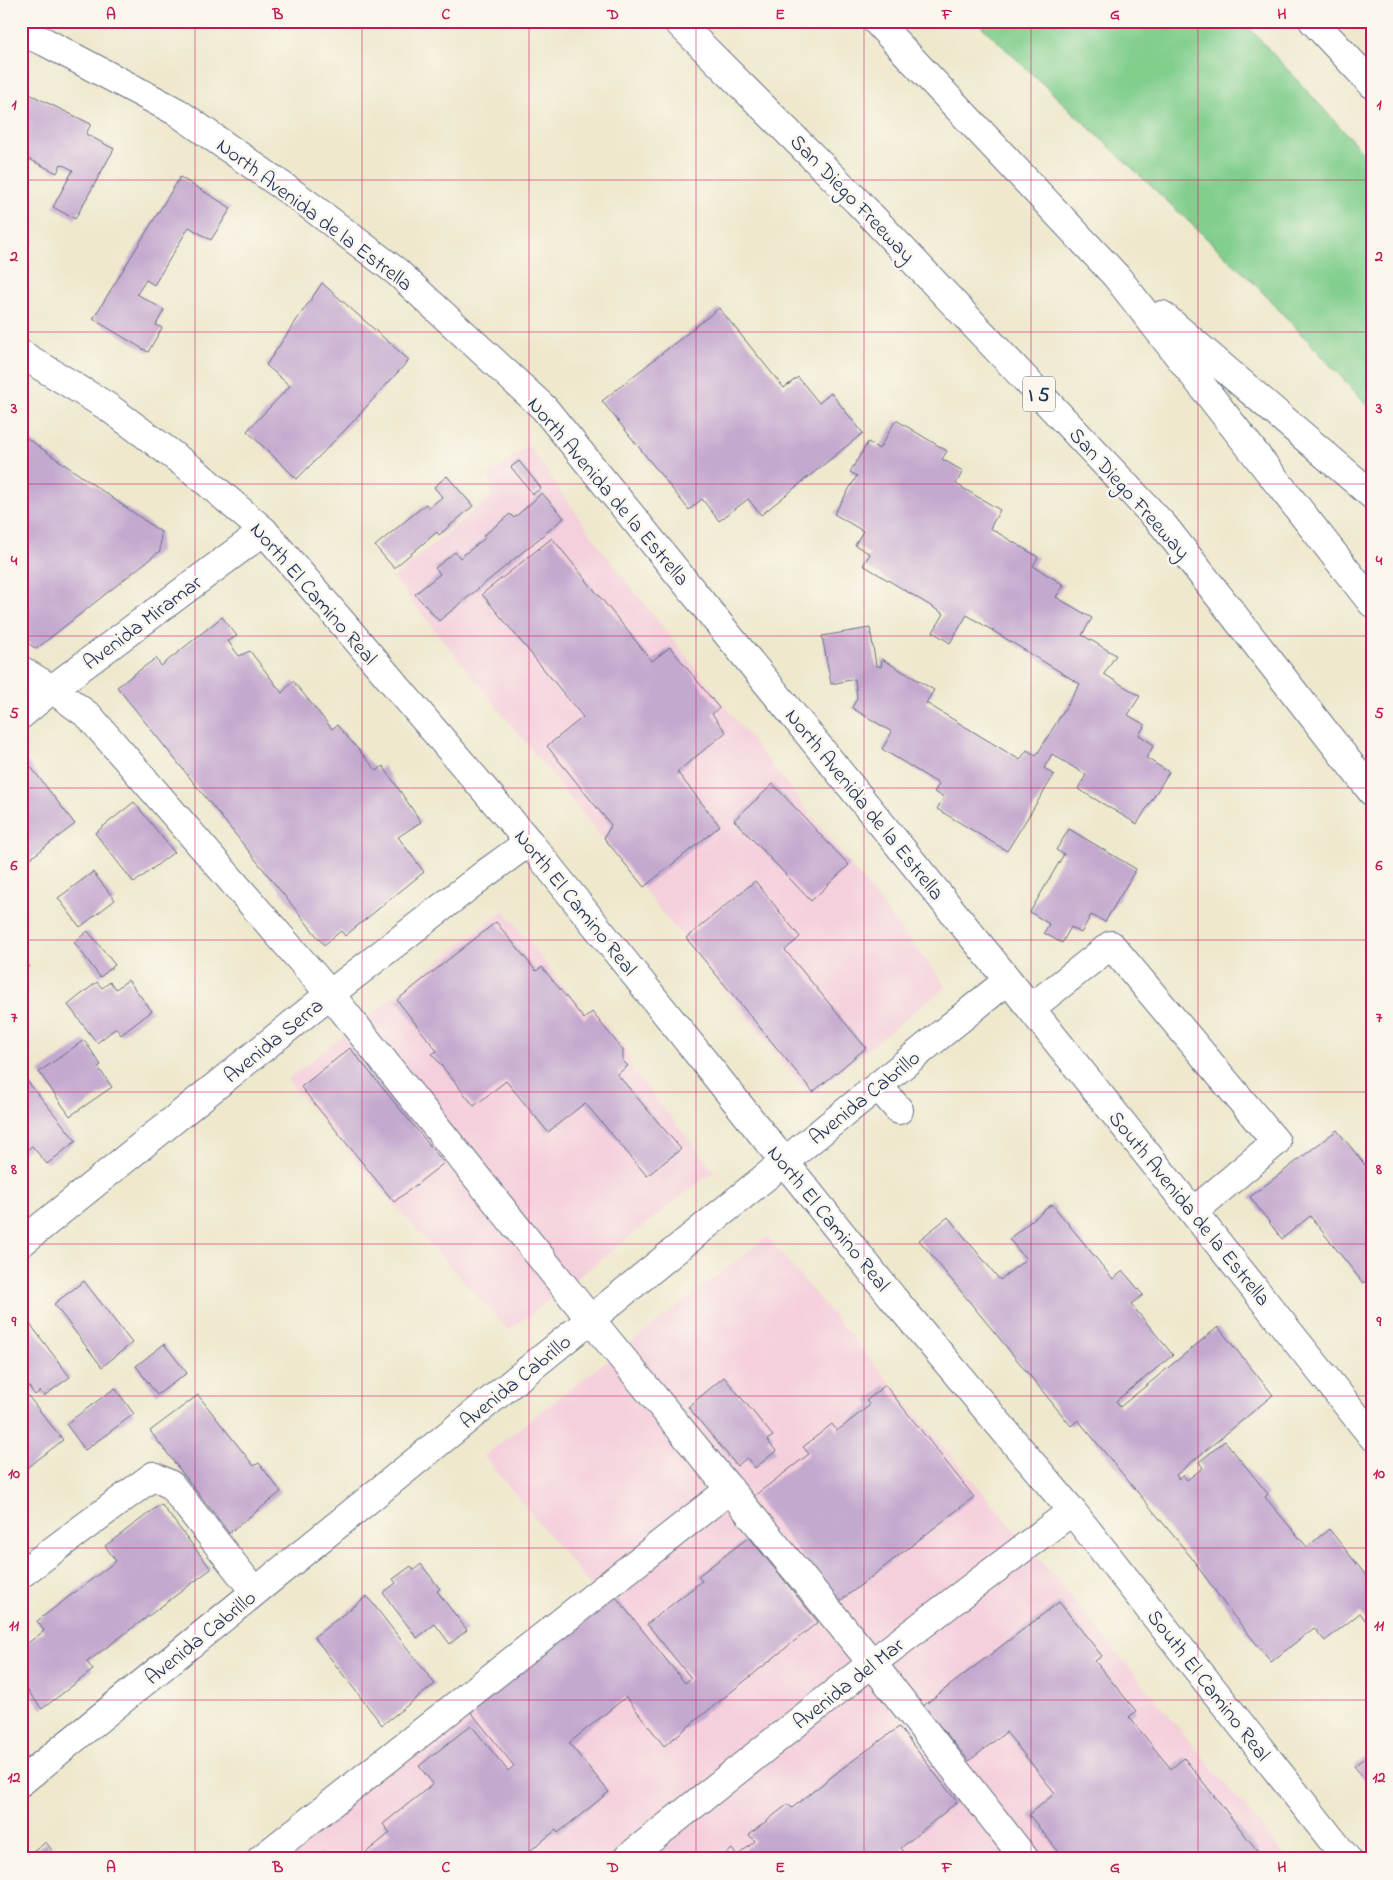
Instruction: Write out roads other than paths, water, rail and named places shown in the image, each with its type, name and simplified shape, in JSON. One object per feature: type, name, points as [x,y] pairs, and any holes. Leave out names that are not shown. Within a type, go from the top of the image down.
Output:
[{"type":"main road","name":"San Diego Freeway","points":[[677,21],[858,202],[1164,526],[1372,792]]},
{"type":"main road","points":[[876,21],[1116,276],[1372,603]]},
{"type":"main road","points":[[1313,21],[1367,67]]},
{"type":"main road","name":"North Avenida de la Estrella","points":[[21,32],[45,42],[176,112],[301,199],[397,272],[544,408],[1008,980]]},
{"type":"main road","points":[[1116,276],[1372,495]]},
{"type":"main road","name":"North El Camino Real","points":[[21,354],[108,407],[194,471],[264,531],[529,842],[893,1298],[1072,1511]]},
{"type":"main road","name":"Avenida Miramar","points":[[21,715],[52,689],[264,531]]},
{"type":"main road","points":[[21,670],[52,689],[89,716],[330,994],[591,1320],[872,1663],[1025,1859]]},
{"type":"main road","name":"Avenida Serra","points":[[21,1243],[330,994],[478,879],[529,842]]},
{"type":"main road","points":[[1031,1008],[1111,945],[1276,1142],[1193,1212]]},
{"type":"main road","name":"South Avenida de la Estrella","points":[[1008,980],[1372,1436]]},
{"type":"main road","name":"Avenida Cabrillo","points":[[21,1782],[1008,980]]},
{"type":"main road","points":[[878,1086],[899,1110]]},
{"type":"main road","points":[[21,1574],[153,1476],[172,1485],[255,1592]]},
{"type":"main road","points":[[261,1859],[730,1489]]},
{"type":"main road","name":"Avenida del Mar","points":[[626,1859],[872,1663],[1072,1511]]},
{"type":"main road","name":"South El Camino Real","points":[[1072,1511],[1341,1857]]}]
